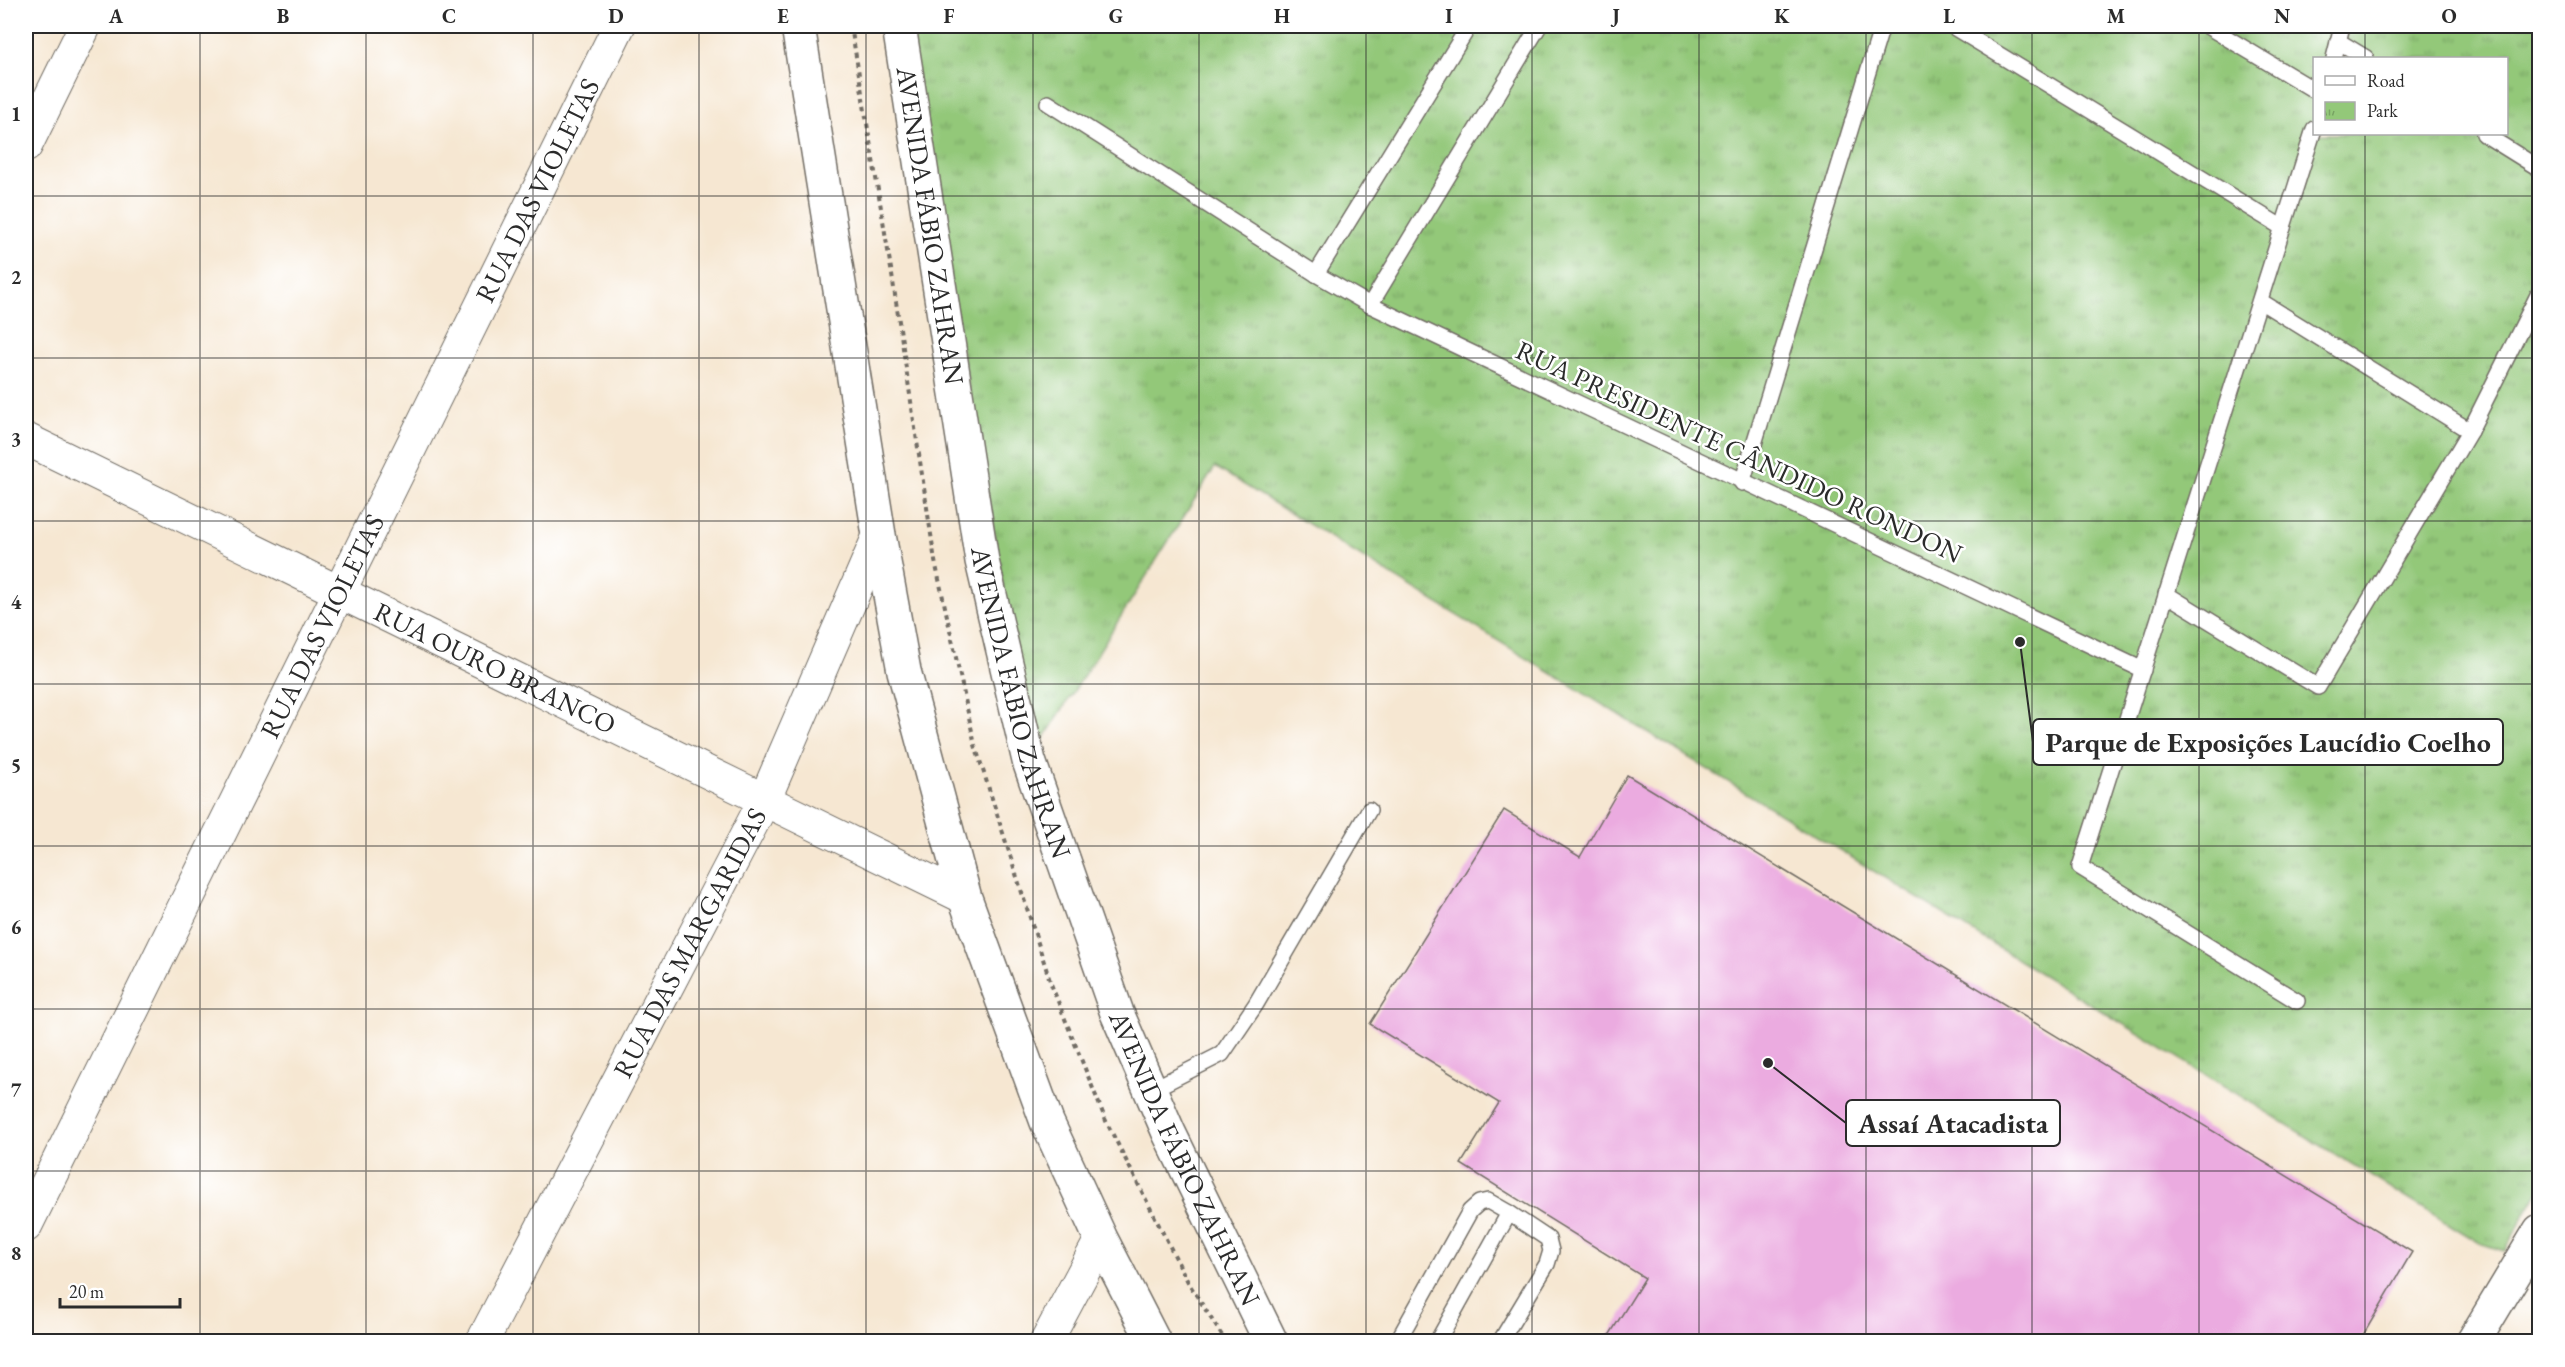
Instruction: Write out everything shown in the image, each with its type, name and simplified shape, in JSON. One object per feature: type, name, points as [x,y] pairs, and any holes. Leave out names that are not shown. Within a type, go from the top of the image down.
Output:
[{"type":"main road","points":[[798,26],[879,535],[904,671],[965,898],[1047,1122],[1101,1239],[1154,1341]]},
{"type":"main road","name":"AVENIDA FÁBIO ZAHRAN","points":[[899,26],[982,561],[1027,750],[1117,1013],[1169,1133],[1271,1341]]},
{"type":"main road","points":[[2473,1341],[2540,1231]]},
{"type":"street","points":[[26,146],[85,26]]},
{"type":"street","name":"RUA DAS VIOLETAS","points":[[26,1226],[619,26]]},
{"type":"street","name":"RUA OURO BRANCO","points":[[26,439],[965,898]]},
{"type":"street","name":"RUA DAS MARGARIDAS","points":[[482,1341],[764,801],[879,535]]},
{"type":"street","points":[[1046,1341],[1101,1239]]},
{"type":"lane","points":[[1316,274],[1469,26]]},
{"type":"lane","points":[[1370,305],[1539,26]]},
{"type":"lane","points":[[1742,483],[1882,26]]},
{"type":"lane","points":[[1952,26],[2283,228]]},
{"type":"lane","points":[[2206,26],[2313,89]]},
{"type":"lane","points":[[2334,57],[2342,26]]},
{"type":"lane","points":[[2338,41],[2364,57]]},
{"type":"lane","name":"RUA PRESIDENTE CÂNDIDO RONDON","points":[[1048,103],[1316,274],[1370,305],[1742,483],[2142,670]]},
{"type":"lane","points":[[2297,1001],[2080,867],[2313,132]]},
{"type":"lane","points":[[2486,135],[2540,169]]},
{"type":"lane","points":[[2166,594],[2318,687],[2470,431],[2540,291]]},
{"type":"lane","points":[[2260,301],[2470,431]]},
{"type":"lane","points":[[1150,1090],[1222,1054],[1256,1004],[1369,810]]},
{"type":"lane","points":[[1397,1341],[1470,1211],[1479,1203],[1488,1201],[1509,1212],[1548,1239],[1551,1251],[1547,1264],[1500,1341]]},
{"type":"lane","points":[[1437,1341],[1509,1212]]},
{"type":"green space","points":[[905,26],[2539,26],[2540,1189],[2504,1251],[2480,1243],[1215,467],[1033,756]]},
{"type":"building","points":[[1627,775],[2412,1252],[2359,1342],[1605,1342],[1645,1278],[1461,1164],[1499,1103],[1370,1024],[1504,810],[1580,857]]},
{"type":"place","name":"Parque de Exposições Laucídio Coelho","points":[[2020,642]]},
{"type":"place","name":"Assaí Atacadista","points":[[1768,1063]]}]
